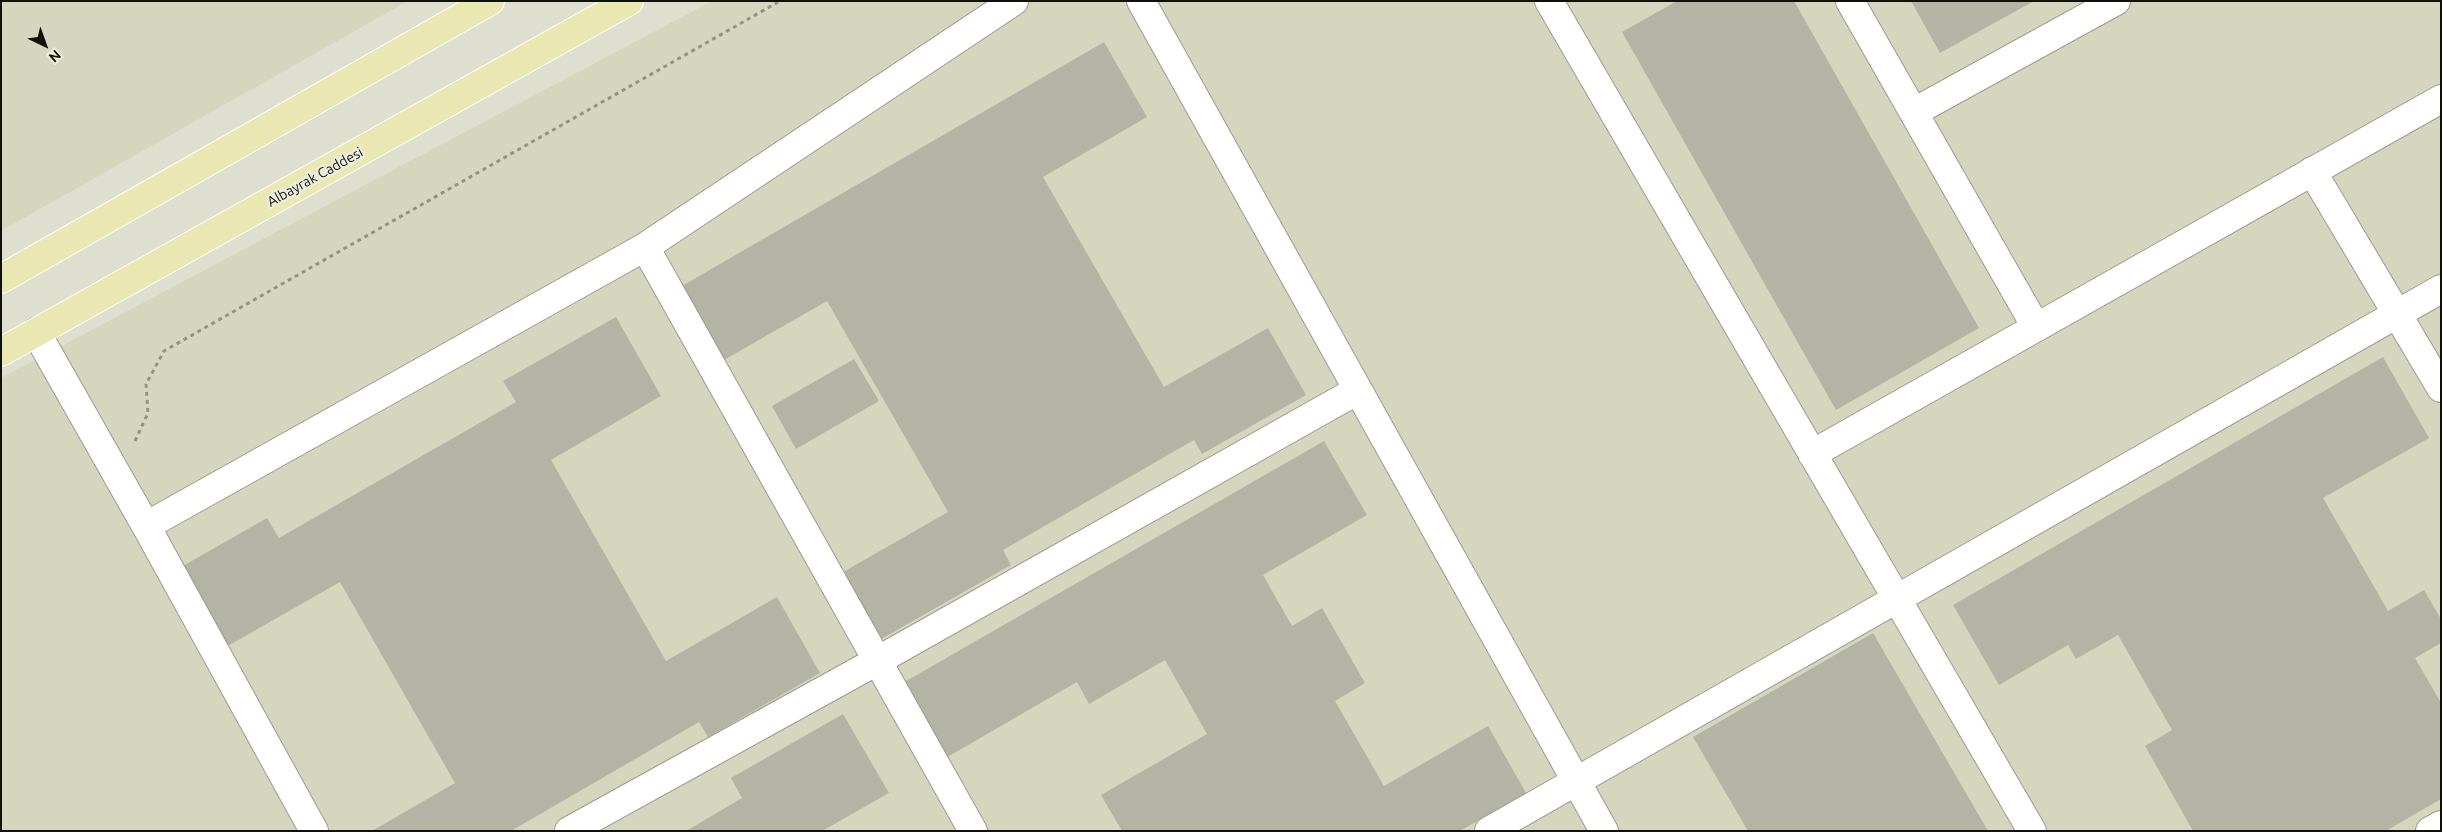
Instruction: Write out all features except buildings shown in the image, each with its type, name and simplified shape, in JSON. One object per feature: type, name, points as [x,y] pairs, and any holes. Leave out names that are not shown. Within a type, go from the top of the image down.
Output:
[{"type":"main road","points":[[1,279],[490,1]]},
{"type":"main road","name":"Albayrak Caddesi","points":[[1,352],[629,1]]},
{"type":"street","points":[[146,526],[645,247],[1014,1]]},
{"type":"street","points":[[1141,1],[1604,831]]},
{"type":"street","points":[[1549,1],[2032,831]]},
{"type":"street","points":[[1850,1],[2036,327]]},
{"type":"street","points":[[1914,112],[2116,1]]},
{"type":"street","points":[[1812,454],[2441,98]]},
{"type":"street","points":[[2312,171],[2441,388]]},
{"type":"street","points":[[645,247],[973,831]]},
{"type":"street","points":[[1490,831],[2441,289]]},
{"type":"street","points":[[36,332],[146,526],[314,831]]},
{"type":"street","points":[[569,831],[877,661],[1358,390]]},
{"type":"street","points":[[2430,831],[2441,825]]},
{"type":"path","points":[[119,478],[148,413],[146,384],[164,351],[780,1]]},
{"type":"shaded area","points":[[1,1],[408,1],[1,231]]},
{"type":"shaded area","points":[[712,1],[2441,1],[2441,831],[1,831],[1,378]]}]
